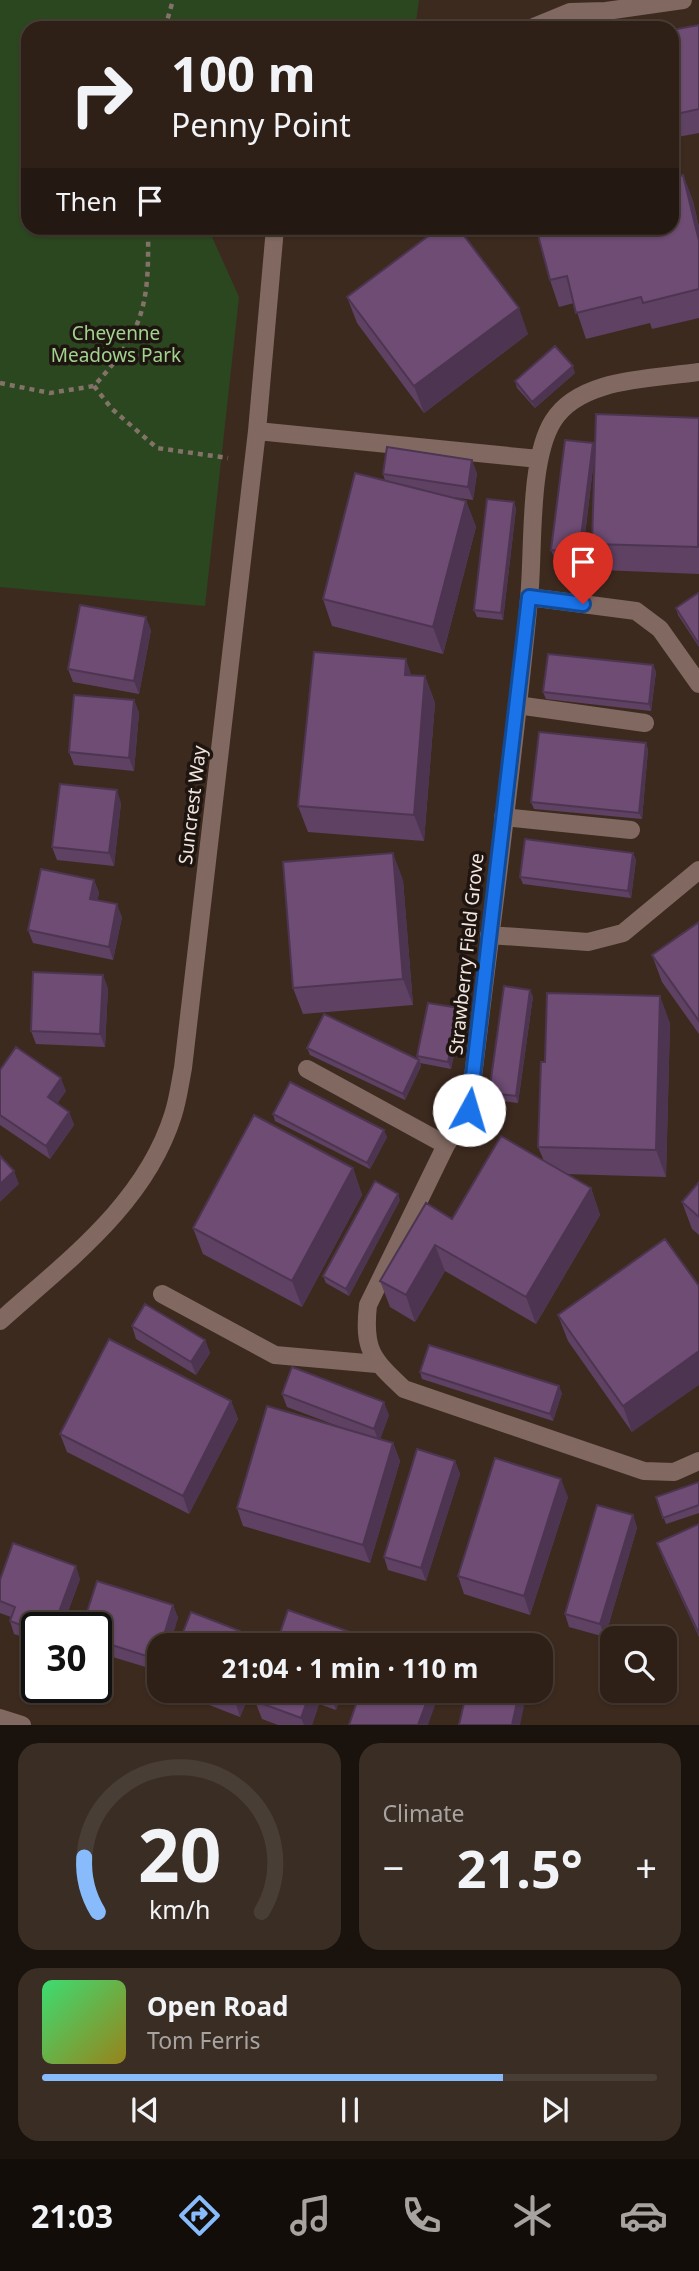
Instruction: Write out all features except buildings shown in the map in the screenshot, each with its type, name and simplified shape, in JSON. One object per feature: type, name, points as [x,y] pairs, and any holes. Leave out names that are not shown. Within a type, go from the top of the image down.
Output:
[{"type":"street","points":[[548,21],[570,12],[605,6],[683,0]]},
{"type":"street","name":"Suncrest Way","points":[[0,1321],[96,1235],[126,1202],[152,1164],[173,1115],[183,1068],[257,430],[274,235]]},
{"type":"street","name":"Strawberry Field Grove","points":[[699,372],[607,386],[577,398],[553,421],[539,459],[529,597],[469,1110],[446,1145],[368,1305],[365,1334],[377,1364],[404,1389],[644,1471],[674,1472],[699,1461]]},
{"type":"street","points":[[257,430],[539,459]]},
{"type":"street","points":[[529,597],[636,611],[660,629],[699,684]]},
{"type":"street","points":[[517,705],[645,723]]},
{"type":"street","points":[[503,817],[631,830]]},
{"type":"street","points":[[489,935],[587,942],[623,933],[699,870]]},
{"type":"street","points":[[307,1069],[446,1145]]},
{"type":"street","points":[[162,1294],[275,1355],[377,1364]]},
{"type":"street","points":[[0,1718],[22,1725]]},
{"type":"path","points":[[167,21],[173,0]]},
{"type":"path","points":[[0,383],[50,393],[94,386],[131,339],[144,313],[149,280],[148,235]]},
{"type":"path","points":[[94,386],[111,409],[157,448],[253,461]]},
{"type":"green space","name":"Cheyenne Meadows Park","points":[[0,0],[419,0],[416,21],[21,21],[21,235],[211,235],[239,297],[205,606],[0,587]]},
{"type":"route","points":[[469,1110],[529,597],[583,604]]}]
